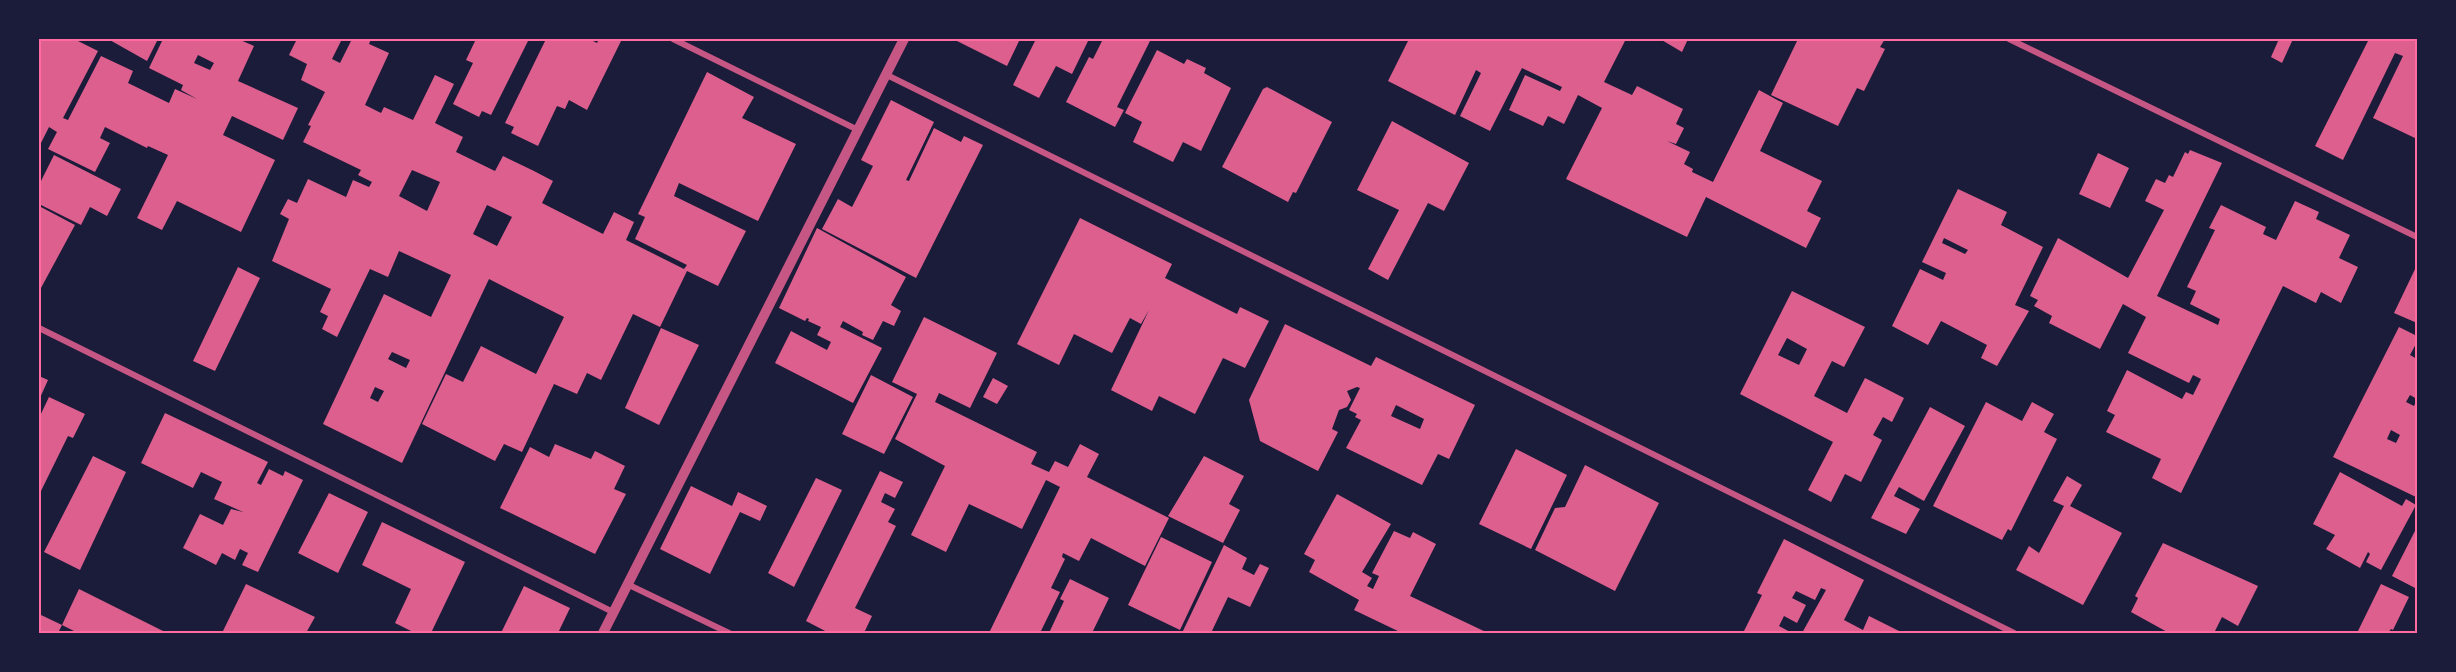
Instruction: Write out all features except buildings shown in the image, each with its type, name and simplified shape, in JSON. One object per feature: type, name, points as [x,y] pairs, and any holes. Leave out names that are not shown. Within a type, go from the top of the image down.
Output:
[{"type":"street","points":[[673,39],[858,130]]},
{"type":"street","points":[[603,633],[666,513],[904,39]]},
{"type":"street","points":[[2009,39],[2417,237]]},
{"type":"street","points":[[887,75],[2014,633]]},
{"type":"street","points":[[39,328],[613,612]]},
{"type":"street","points":[[627,584],[729,633]]}]
